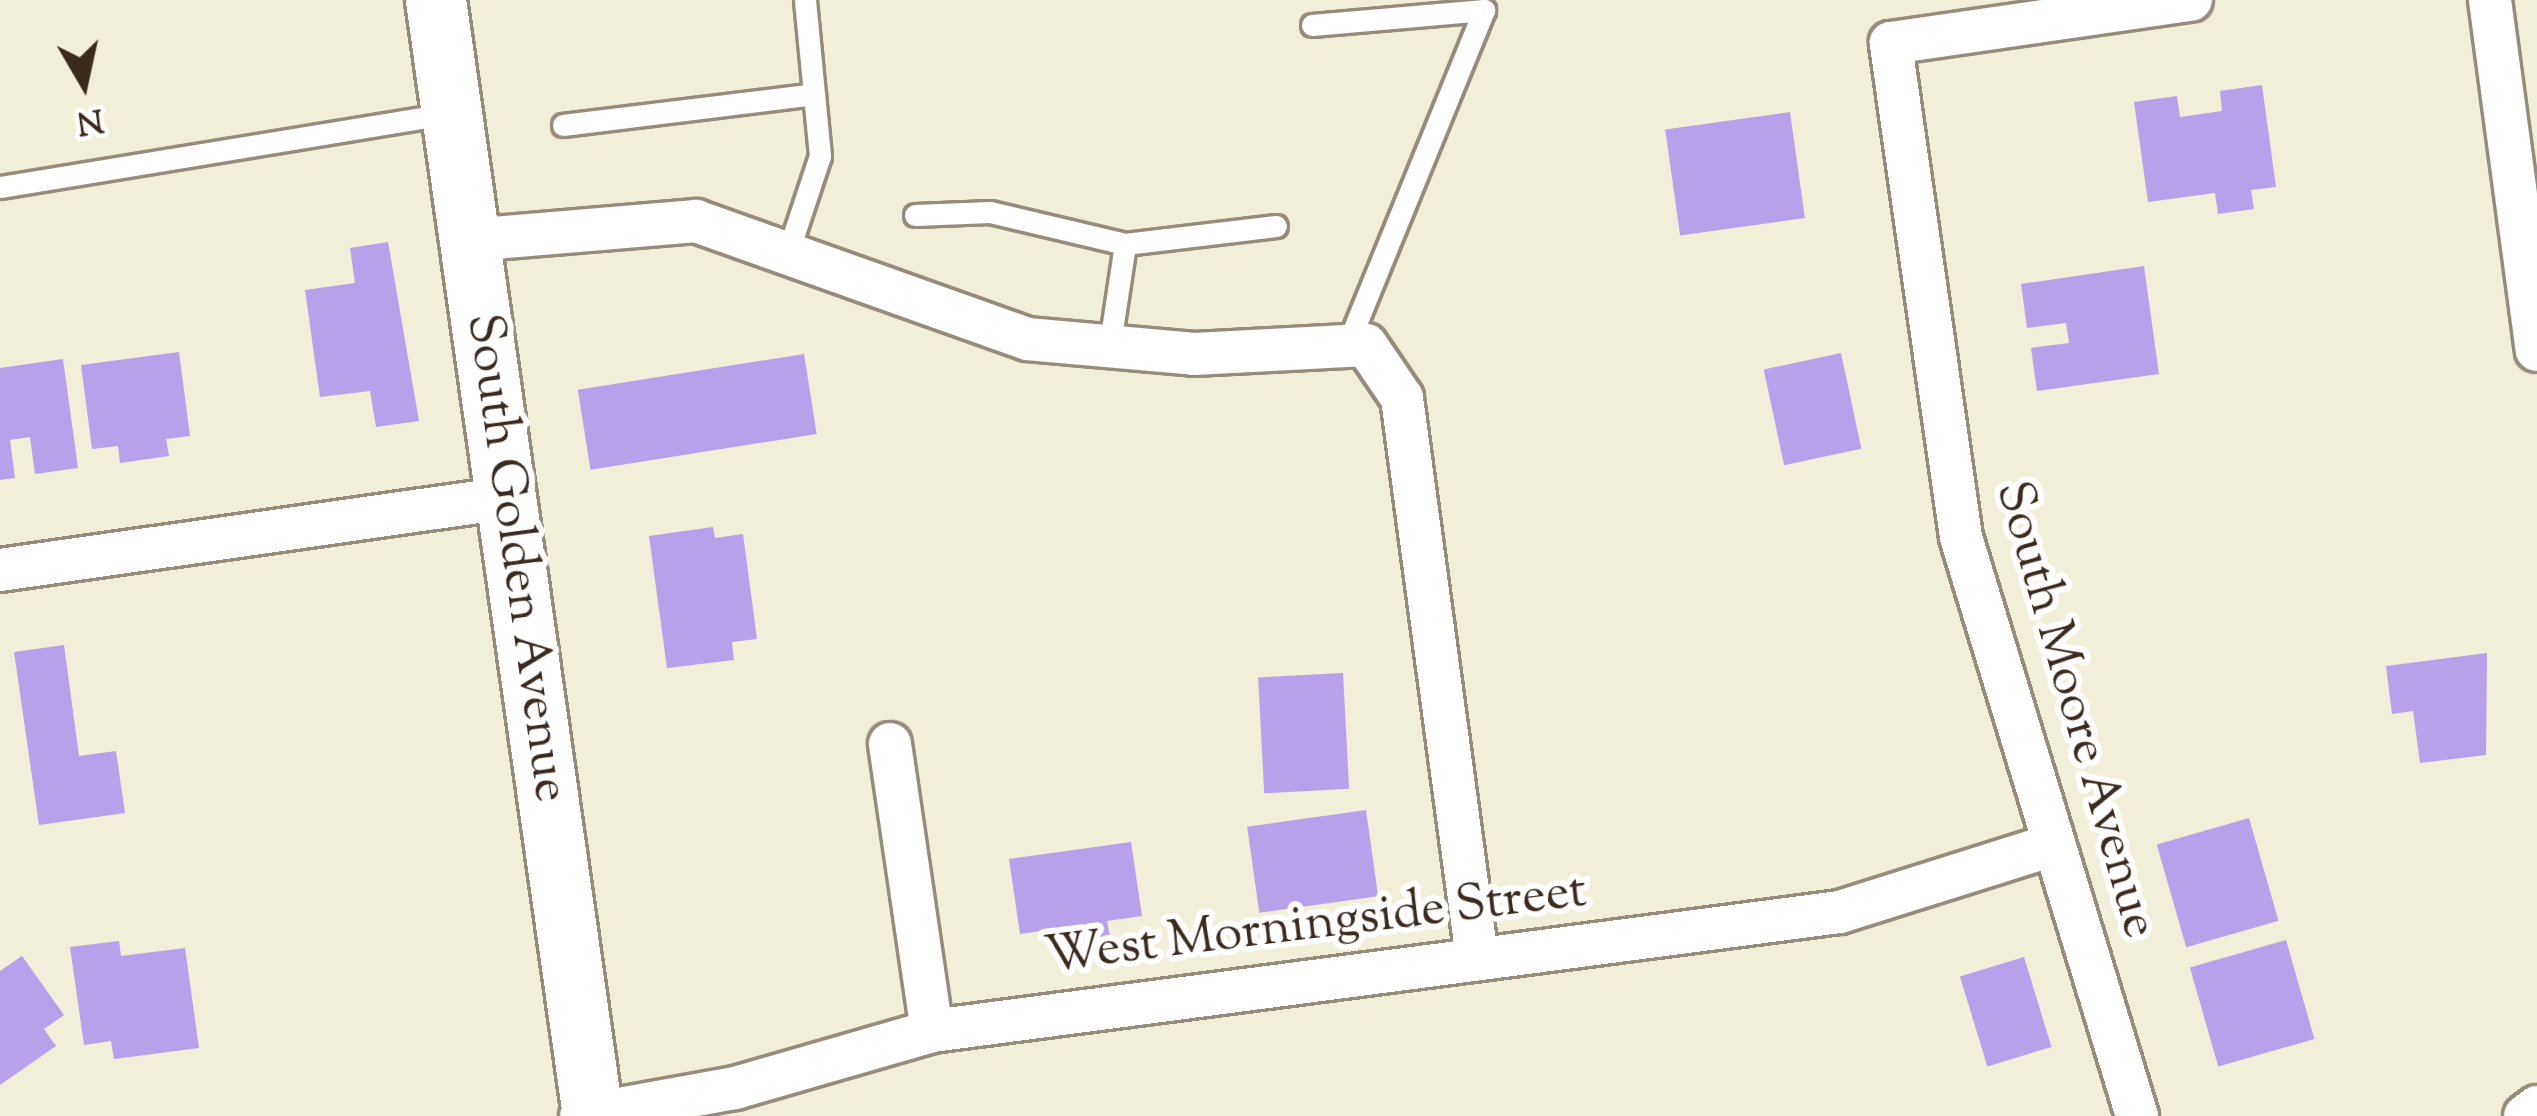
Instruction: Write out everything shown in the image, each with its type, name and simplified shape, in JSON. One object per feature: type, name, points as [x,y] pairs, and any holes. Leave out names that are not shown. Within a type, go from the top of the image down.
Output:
[{"type":"street","name":"South Golden Avenue","points":[[436,0],[589,1115]]},
{"type":"street","name":"South Moore Avenue","points":[[2137,1116],[1961,537],[1891,43],[2191,0]]},
{"type":"street","points":[[2490,0],[2537,350]]},
{"type":"street","points":[[470,240],[664,218],[788,252],[962,320],[1109,351],[1348,340],[1381,357],[1402,398],[1478,958]]},
{"type":"street","points":[[0,570],[506,498]]},
{"type":"street","points":[[890,744],[932,1031]]},
{"type":"street","name":"West Morningside Street","points":[[589,1115],[735,1088],[932,1031],[1840,912],[2053,845]]},
{"type":"street","points":[[2525,1116],[2537,1107]]},
{"type":"lane","points":[[788,252],[820,155],[805,0]]},
{"type":"lane","points":[[1312,25],[1484,10],[1348,340]]},
{"type":"lane","points":[[563,125],[814,94]]},
{"type":"lane","points":[[0,187],[452,113]]},
{"type":"lane","points":[[915,215],[990,212],[1125,244],[1276,226]]},
{"type":"lane","points":[[1109,351],[1125,244]]},
{"type":"building","points":[[2262,85],[2276,187],[2251,190],[2254,209],[2218,214],[2215,193],[2148,202],[2134,102],[2177,96],[2180,117],[2222,111],[2220,91]]},
{"type":"building","points":[[1790,112],[1805,218],[1680,235],[1665,130]]},
{"type":"building","points":[[388,242],[419,421],[376,427],[370,391],[320,397],[305,290],[355,283],[350,248]]},
{"type":"building","points":[[2144,266],[2159,374],[2037,391],[2031,348],[2069,343],[2066,323],[2027,328],[2021,284]]},
{"type":"building","points":[[179,352],[190,436],[166,439],[169,456],[120,463],[118,446],[92,449],[81,365]]},
{"type":"building","points":[[1841,353],[1861,449],[1784,465],[1764,369]]},
{"type":"building","points":[[804,354],[817,434],[590,470],[578,390]]},
{"type":"building","points":[[63,359],[78,468],[35,474],[30,437],[10,440],[15,478],[0,480],[0,368]]},
{"type":"building","points":[[713,527],[715,538],[743,534],[757,639],[732,642],[734,660],[667,668],[649,536]]},
{"type":"building","points":[[64,645],[79,756],[116,751],[125,813],[39,825],[14,652]]},
{"type":"building","points":[[2487,653],[2486,755],[2420,763],[2413,711],[2392,714],[2386,666]]},
{"type":"building","points":[[1343,673],[1349,789],[1264,793],[1258,677]]},
{"type":"building","points":[[1366,810],[1378,896],[1259,913],[1247,827]]},
{"type":"building","points":[[2249,818],[2278,921],[2186,947],[2157,844]]},
{"type":"building","points":[[1131,842],[1142,916],[1107,921],[1110,936],[1057,943],[1055,929],[1020,934],[1009,859]]},
{"type":"building","points":[[2286,940],[2314,1039],[2218,1067],[2190,968]]},
{"type":"building","points":[[119,941],[121,956],[185,948],[199,1048],[114,1059],[111,1041],[84,1045],[70,947]]},
{"type":"building","points":[[22,956],[64,1015],[44,1029],[56,1046],[0,1085],[0,971]]},
{"type":"building","points":[[2024,957],[2051,1047],[1987,1066],[1960,977]]}]
